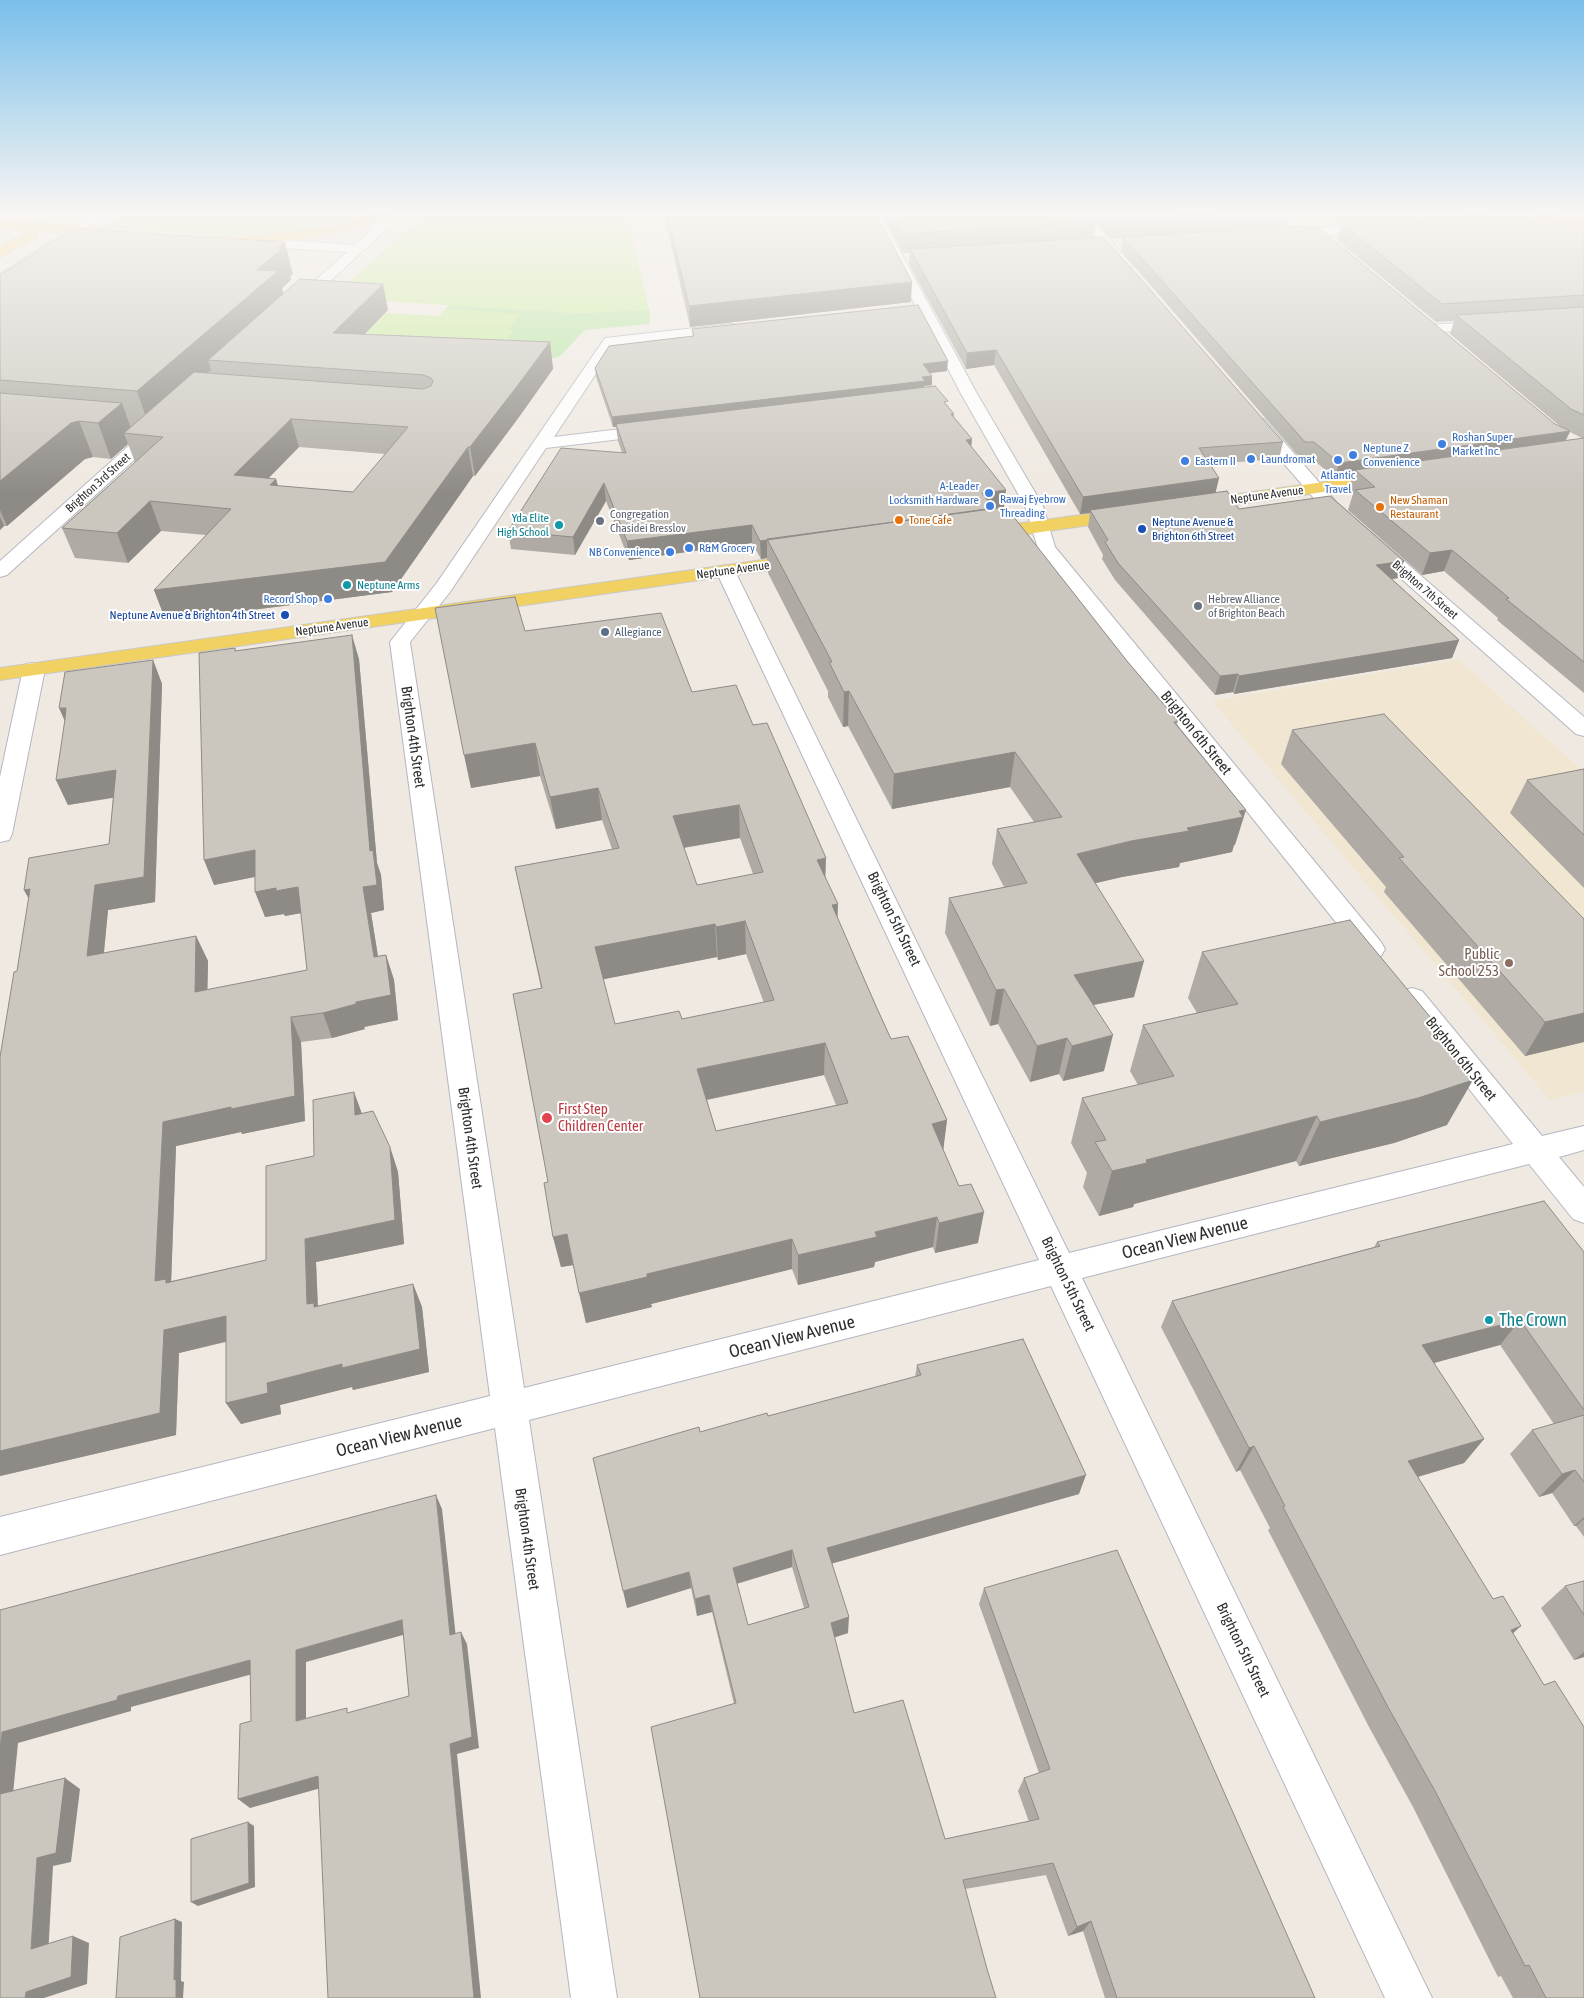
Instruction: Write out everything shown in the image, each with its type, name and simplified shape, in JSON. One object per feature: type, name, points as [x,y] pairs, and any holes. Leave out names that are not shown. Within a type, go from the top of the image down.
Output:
[{"type":"main road","name":"Neptune Avenue","points":[[1176,508],[1406,475]]},
{"type":"main road","points":[[967,537],[1147,512]]},
{"type":"main road","name":"Neptune Avenue","points":[[0,674],[824,557]]},
{"type":"street","points":[[283,316],[293,307]]},
{"type":"street","name":"Brighton 6th Street","points":[[916,307],[968,392],[1034,506],[1046,548],[1584,1210]]},
{"type":"street","points":[[1444,341],[1426,325],[1506,324]]},
{"type":"street","name":"Brighton 4th Street","points":[[594,1998],[508,1408],[400,642],[443,588],[610,341],[746,326]]},
{"type":"street","points":[[949,395],[968,392]]},
{"type":"street","name":"Brighton 7th Street","points":[[1246,409],[1331,507],[1584,729]]},
{"type":"street","name":"Brighton 3rd Street","points":[[0,571],[168,420]]},
{"type":"street","points":[[542,443],[670,428]]},
{"type":"street","points":[[130,431],[154,433]]},
{"type":"street","points":[[2,543],[29,546]]},
{"type":"street","name":"Brighton 5th Street","points":[[726,571],[1062,1269],[1409,1998]]},
{"type":"street","points":[[0,834],[34,669]]},
{"type":"street","name":"Ocean View Avenue","points":[[0,1536],[1584,1138]]},
{"type":"shaded area","name":"Public School 253","points":[[1458,659],[1584,772],[1584,1092],[1550,1100],[1212,701]]},
{"type":"green space","points":[[447,307],[485,307],[576,313],[649,310],[650,324],[585,330],[559,357],[543,360],[432,324]]},
{"type":"green space","points":[[483,307],[648,307],[649,310],[576,313]]},
{"type":"green space","points":[[446,309],[521,314],[508,330],[514,330],[488,363],[348,351],[386,313],[439,316]]},
{"type":"building","points":[[0,307],[235,307],[137,391],[0,380]]},
{"type":"building","points":[[268,307],[359,307],[333,333],[550,342],[470,447],[468,447],[385,562],[154,590],[231,509],[150,501],[117,533],[62,528],[163,437],[124,433],[194,372],[423,389],[431,386],[433,381],[424,375],[208,360]],"holes":[[[291,419],[408,427],[353,492],[270,485],[276,479],[234,475]]]},
{"type":"building","points":[[897,307],[919,307],[948,361],[923,364],[932,376],[922,377],[925,381],[612,417],[595,368],[609,346],[694,336],[692,329]]},
{"type":"building","points":[[942,307],[1165,307],[1283,442],[1199,448],[1219,478],[1083,497],[996,350],[967,353]]},
{"type":"building","points":[[1185,307],[1414,307],[1555,424],[1570,431],[1339,463],[1314,442],[1305,442]]},
{"type":"building","points":[[1584,307],[1584,415],[1571,409],[1456,315]]},
{"type":"building","points":[[935,386],[948,401],[944,402],[954,414],[951,414],[972,439],[966,440],[1006,490],[982,493],[993,508],[760,541],[752,525],[627,541],[604,483],[573,537],[508,531],[561,448],[626,453],[616,424]]},
{"type":"building","points":[[0,393],[122,403],[98,423],[79,421],[71,423],[0,481]]},
{"type":"building","points":[[1584,438],[1584,662],[1506,599],[1509,598],[1452,550],[1430,553],[1355,490],[1375,487],[1355,470]]},
{"type":"building","points":[[1227,491],[1239,509],[1330,496],[1404,561],[1376,565],[1459,640],[1239,676],[1238,674],[1220,676],[1118,563],[1105,542],[1108,540],[1090,510]]},
{"type":"building","points":[[1006,507],[1127,661],[1178,721],[1174,722],[1246,810],[1239,811],[1243,817],[1187,828],[1189,831],[1131,841],[1077,854],[1144,961],[1074,975],[1113,1035],[1072,1046],[1067,1038],[1037,1046],[1004,989],[996,990],[949,898],[1027,883],[997,829],[1062,817],[1015,752],[894,774],[849,691],[844,692],[829,662],[832,662],[767,539]]},
{"type":"building","points":[[515,597],[525,631],[661,613],[692,692],[736,685],[753,725],[767,723],[826,858],[817,860],[838,904],[832,905],[875,1004],[891,1039],[908,1036],[947,1120],[932,1124],[959,1186],[971,1184],[984,1212],[939,1223],[937,1217],[875,1232],[877,1237],[798,1255],[792,1239],[647,1274],[647,1277],[579,1293],[567,1234],[553,1237],[544,1183],[548,1182],[513,994],[542,988],[515,867],[619,848],[598,788],[550,797],[535,743],[464,755],[435,608]],"holes":[[[739,805],[763,872],[697,885],[673,816]],[[745,921],[774,1000],[682,1019],[679,1011],[615,1024],[595,947],[715,924],[716,927]],[[825,1043],[848,1103],[716,1131],[697,1069]]]},
{"type":"building","points":[[352,635],[370,851],[373,850],[377,885],[363,887],[374,957],[386,955],[391,995],[356,1002],[356,1004],[323,1013],[291,1017],[295,1096],[231,1109],[231,1107],[163,1122],[155,1281],[166,1279],[166,1283],[266,1260],[266,1166],[314,1156],[313,1100],[354,1092],[355,1115],[373,1111],[390,1147],[395,1220],[305,1239],[307,1304],[314,1303],[314,1307],[413,1284],[420,1349],[342,1368],[342,1364],[267,1383],[268,1393],[226,1403],[226,1316],[164,1330],[160,1413],[0,1451],[0,1057],[14,972],[17,971],[30,889],[24,890],[29,858],[109,844],[116,770],[56,780],[66,708],[59,708],[65,672],[153,660],[144,877],[95,885],[87,956],[196,936],[195,992],[307,970],[298,887],[276,891],[276,888],[255,892],[255,850],[204,860],[199,653],[235,648],[235,651]]},
{"type":"building","points":[[1384,714],[1584,919],[1584,1013],[1545,1022],[1399,858],[1404,857],[1292,730]]},
{"type":"building","points":[[1584,769],[1584,835],[1527,780]]},
{"type":"building","points":[[1350,920],[1436,1024],[1431,1025],[1473,1080],[1418,1098],[1320,1122],[1317,1116],[1146,1160],[1147,1163],[1112,1171],[1095,1142],[1106,1140],[1082,1098],[1174,1076],[1143,1025],[1238,1004],[1202,952]]},
{"type":"building","points":[[1544,1201],[1584,1252],[1584,1410],[1520,1320],[1422,1345],[1484,1439],[1408,1461],[1493,1599],[1503,1596],[1521,1626],[1511,1630],[1544,1685],[1555,1681],[1584,1727],[1584,1998],[1546,1998],[1529,1965],[1525,1966],[1435,1791],[1389,1709],[1283,1507],[1285,1506],[1254,1446],[1249,1448],[1172,1301],[1380,1246],[1377,1242]]},
{"type":"building","points":[[1023,1339],[1086,1475],[827,1548],[849,1617],[831,1623],[854,1713],[903,1700],[945,1839],[1039,1819],[1024,1778],[1050,1769],[984,1588],[1117,1550],[1315,1998],[1117,1998],[1091,1921],[1077,1927],[1053,1863],[963,1880],[996,1998],[700,1998],[651,1727],[736,1703],[709,1595],[695,1599],[689,1572],[623,1591],[593,1458],[699,1427],[700,1432],[767,1413],[768,1416],[921,1375],[917,1365]],"holes":[[[792,1550],[809,1607],[748,1625],[733,1568]]]},
{"type":"building","points":[[1584,1415],[1584,1482],[1575,1470],[1562,1474],[1532,1430]]},
{"type":"building","points":[[436,1495],[450,1635],[461,1632],[472,1737],[450,1744],[474,1998],[328,1998],[318,1776],[238,1799],[240,1724],[251,1721],[250,1660],[118,1696],[117,1700],[2,1732],[0,1750],[0,1610]],"holes":[[[402,1620],[409,1696],[347,1713],[347,1708],[296,1721],[296,1650]]]},
{"type":"building","points":[[1584,1581],[1584,1615],[1565,1586]]},
{"type":"building","points":[[65,1778],[56,1853],[37,1858],[31,1949],[73,1936],[71,1977],[26,1992],[25,1998],[0,1998],[0,1794]]},
{"type":"building","points":[[248,1822],[249,1883],[191,1902],[191,1839]]},
{"type":"building","points":[[175,1919],[174,1980],[176,1979],[176,1998],[116,1998],[120,1937]]},
{"type":"place","name":"Roshan Super Market Inc.","points":[[1442,444]]},
{"type":"place","name":"Neptune Z Convenience","points":[[1353,455]]},
{"type":"place","name":"Laundromat","points":[[1251,459]]},
{"type":"place","name":"Atlantic Travel","points":[[1338,460]]},
{"type":"place","name":"Eastern II","points":[[1185,461]]},
{"type":"place","name":"A-Leader Locksmith Hardware","points":[[989,493]]},
{"type":"place","name":"Rawaj Eyebrow Threading","points":[[990,506]]},
{"type":"place","name":"New Shaman Restaurant","points":[[1380,507]]},
{"type":"place","name":"Tone Cafe","points":[[899,520]]},
{"type":"place","name":"Congregation Chasidei Bresslov","points":[[600,521]]},
{"type":"place","name":"Yda Elite High School","points":[[559,525]]},
{"type":"place","name":"Neptune Avenue & Brighton 6th Street","points":[[1142,529]]},
{"type":"place","name":"R&M Grocery","points":[[689,548]]},
{"type":"place","name":"NB Convenience","points":[[670,552]]},
{"type":"place","name":"Neptune Arms","points":[[347,585]]},
{"type":"place","name":"Record Shop","points":[[328,599]]},
{"type":"place","name":"Hebrew Alliance of Brighton Beach","points":[[1198,606]]},
{"type":"place","name":"Neptune Avenue & Brighton 4th Street","points":[[285,615]]},
{"type":"place","name":"Allegiance","points":[[605,632]]},
{"type":"place","name":"Public School 253","points":[[1509,963]]},
{"type":"place","name":"First Step Children Center","points":[[547,1118]]},
{"type":"place","name":"The Crown","points":[[1489,1320]]}]
